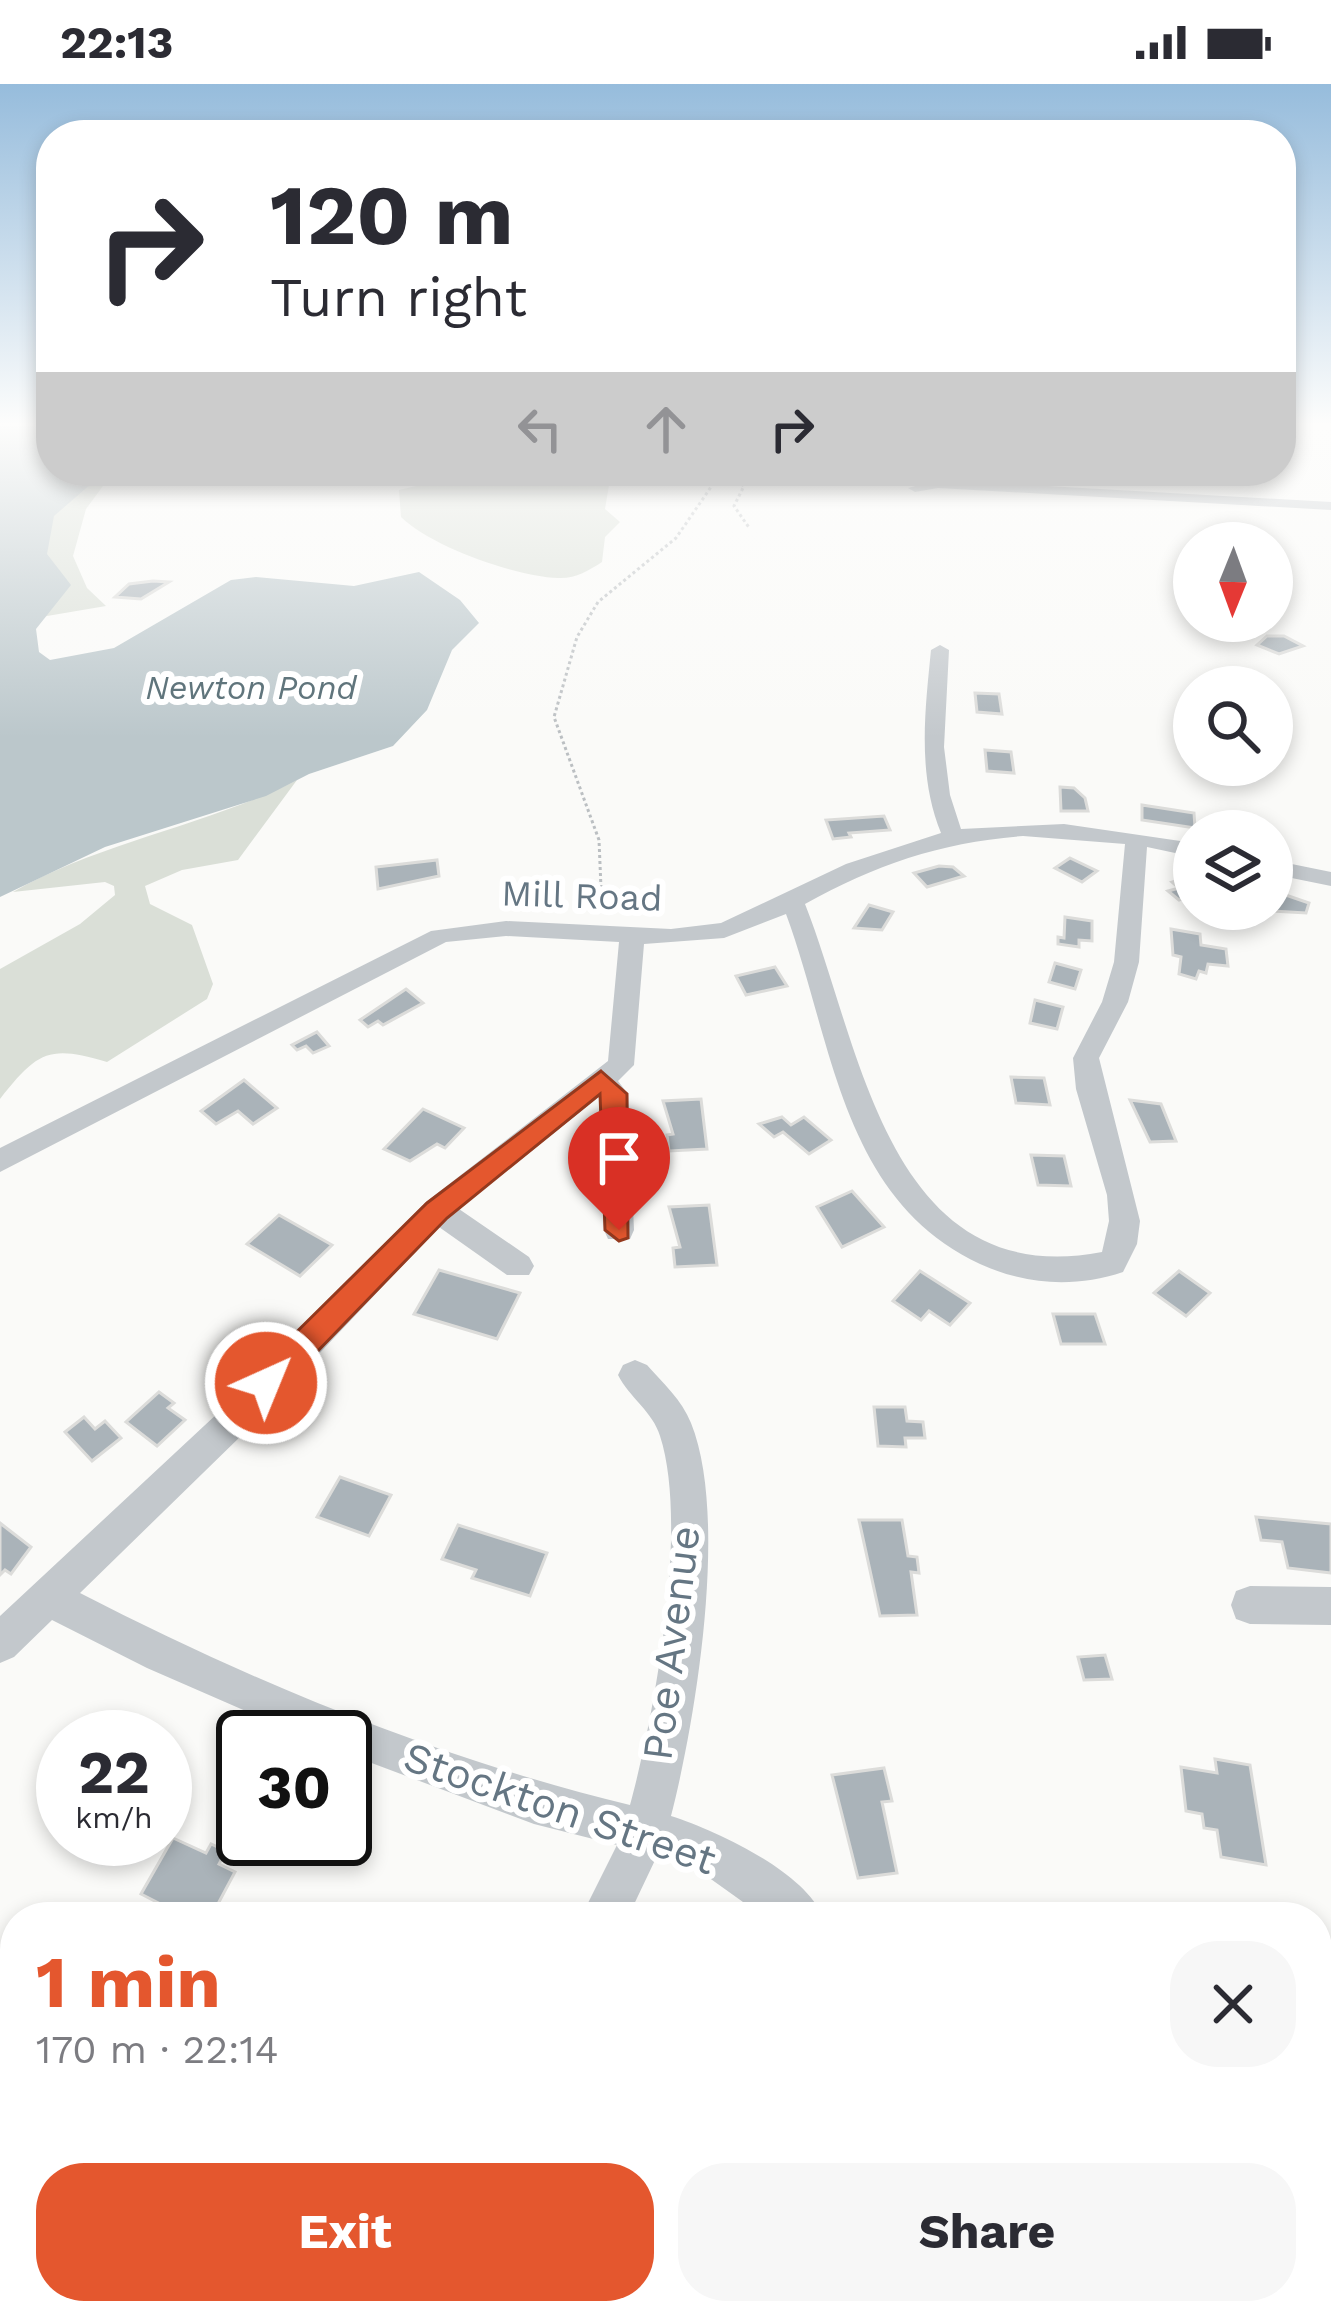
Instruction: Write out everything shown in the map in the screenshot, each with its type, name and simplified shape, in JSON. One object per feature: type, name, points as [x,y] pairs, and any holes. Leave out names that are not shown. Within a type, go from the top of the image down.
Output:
[{"type":"street","points":[[940,650],[937,789],[955,840]]},
{"type":"street","name":"Mill Road","points":[[0,1161],[440,936],[508,926],[632,936],[706,934],[793,902],[854,869],[955,840],[1052,826],[1173,846]]},
{"type":"street","points":[[793,902],[871,1137],[914,1203],[947,1233],[990,1257],[1033,1269],[1083,1270],[1112,1263],[1122,1239],[1122,1195],[1085,1059],[1115,1005],[1126,962],[1135,902],[1136,838]]},
{"type":"street","points":[[1293,871],[1331,879]]},
{"type":"street","points":[[0,1643],[231,1423],[437,1210],[621,1065],[632,936]]},
{"type":"street","points":[[601,1080],[614,1094],[619,1230]]},
{"type":"street","points":[[437,1210],[518,1266]]},
{"type":"street","name":"Poe Avenue","points":[[611,1902],[644,1834],[677,1664],[688,1544],[688,1469],[675,1425],[635,1376]]},
{"type":"street","name":"Stockton Street","points":[[49,1597],[157,1656],[282,1711],[543,1806],[700,1849],[734,1866],[781,1902]]},
{"type":"street","points":[[1250,1605],[1331,1606]]},
{"type":"path","points":[[598,934],[604,899],[599,840],[554,717],[578,637],[598,602],[683,528]]},
{"type":"shaded area","points":[[0,528],[81,528],[73,556],[87,588],[106,606],[0,624]]},
{"type":"shaded area","points":[[416,528],[614,528],[605,537],[602,562],[564,578],[519,572]]},
{"type":"shaded area","points":[[297,780],[238,860],[182,870],[145,886],[150,904],[192,925],[213,984],[207,999],[107,1062],[71,1054],[46,1056],[0,1099],[0,969],[80,924],[115,895],[114,886],[105,882],[13,892],[83,859],[227,810]]},
{"type":"water","name":"Newton Pond","points":[[0,528],[52,528],[47,554],[71,585],[36,629],[39,652],[50,660],[114,648],[231,580],[256,577],[354,586],[419,572],[460,600],[479,623],[452,650],[427,710],[393,746],[309,774],[266,796],[105,847],[0,897]]},
{"type":"building","points":[[169,582],[141,599],[115,597],[129,584]]},
{"type":"building","points":[[1293,641],[1303,646],[1279,654],[1257,645]]},
{"type":"building","points":[[975,693],[999,694],[1002,714],[977,712]]},
{"type":"building","points":[[985,750],[1011,752],[1014,773],[987,771]]},
{"type":"building","points":[[1060,787],[1074,788],[1085,798],[1088,811],[1061,811]]},
{"type":"building","points":[[1142,805],[1174,810],[1173,825],[1142,820]]},
{"type":"building","points":[[884,816],[890,830],[833,839],[826,820]]},
{"type":"building","points":[[1070,858],[1097,871],[1082,882],[1055,868]]},
{"type":"building","points":[[437,860],[439,876],[378,889],[376,867]]},
{"type":"building","points":[[953,867],[964,876],[927,887],[914,873]]},
{"type":"building","points":[[1293,898],[1309,903],[1306,913],[1293,912]]},
{"type":"building","points":[[869,905],[893,912],[882,930],[854,928]]},
{"type":"building","points":[[1065,917],[1092,921],[1092,941],[1079,940],[1079,947],[1058,944],[1058,937],[1064,938]]},
{"type":"building","points":[[1171,929],[1200,934],[1201,945],[1226,949],[1228,966],[1208,964],[1206,973],[1199,971],[1196,979],[1179,974],[1181,957],[1173,955]]},
{"type":"building","points":[[1055,963],[1081,970],[1075,989],[1049,982]]},
{"type":"building","points":[[775,967],[787,986],[746,995],[736,976]]},
{"type":"building","points":[[406,989],[423,1003],[383,1025],[378,1021],[368,1027],[360,1020]]},
{"type":"building","points":[[1035,1000],[1063,1007],[1057,1029],[1030,1023]]},
{"type":"building","points":[[317,1032],[329,1046],[313,1053],[306,1046],[297,1050],[292,1045]]},
{"type":"building","points":[[1011,1077],[1044,1078],[1050,1105],[1016,1103]]},
{"type":"building","points":[[244,1080],[277,1108],[253,1124],[238,1111],[216,1124],[201,1111]]},
{"type":"building","points":[[701,1099],[707,1149],[669,1151],[667,1135],[673,1134],[663,1101]]},
{"type":"building","points":[[1130,1100],[1161,1104],[1176,1141],[1150,1142]]},
{"type":"building","points":[[423,1109],[464,1128],[445,1148],[437,1144],[410,1161],[384,1149]]},
{"type":"building","points":[[782,1117],[791,1125],[804,1117],[831,1140],[809,1154],[783,1132],[774,1137],[759,1124]]},
{"type":"building","points":[[1031,1155],[1064,1156],[1071,1186],[1038,1185]]},
{"type":"building","points":[[852,1191],[884,1227],[842,1247],[817,1207]]},
{"type":"building","points":[[709,1205],[717,1265],[675,1267],[673,1248],[680,1247],[669,1207]]},
{"type":"building","points":[[279,1215],[332,1245],[300,1276],[247,1244]]},
{"type":"building","points":[[439,1270],[520,1293],[497,1339],[414,1314]]},
{"type":"building","points":[[920,1271],[970,1303],[950,1325],[929,1311],[921,1320],[893,1301]]},
{"type":"building","points":[[1179,1271],[1210,1293],[1186,1316],[1154,1293]]},
{"type":"building","points":[[1053,1314],[1095,1314],[1105,1344],[1061,1344]]},
{"type":"building","points":[[245,1329],[269,1346],[244,1369],[220,1352]]},
{"type":"building","points":[[159,1392],[174,1403],[168,1408],[185,1420],[157,1446],[126,1422]]},
{"type":"building","points":[[874,1407],[905,1407],[907,1421],[923,1422],[925,1438],[905,1438],[906,1447],[878,1446]]},
{"type":"building","points":[[84,1417],[95,1429],[105,1421],[121,1438],[92,1461],[65,1432]]},
{"type":"building","points":[[340,1477],[391,1495],[369,1536],[317,1517]]},
{"type":"building","points":[[1256,1517],[1331,1524],[1331,1573],[1288,1568],[1282,1542],[1261,1540]]},
{"type":"building","points":[[859,1520],[902,1520],[908,1556],[917,1557],[919,1573],[911,1572],[917,1615],[880,1616]]},
{"type":"building","points":[[0,1523],[31,1547],[11,1574],[5,1570],[0,1575]]},
{"type":"building","points":[[458,1525],[547,1553],[530,1596],[472,1578],[476,1570],[442,1559]]},
{"type":"building","points":[[1105,1655],[1112,1679],[1084,1680],[1078,1657]]},
{"type":"building","points":[[1215,1759],[1250,1765],[1266,1865],[1221,1857],[1217,1830],[1204,1828],[1202,1814],[1186,1811],[1181,1767],[1217,1773]]},
{"type":"building","points":[[884,1768],[892,1801],[882,1802],[897,1873],[858,1878],[832,1775]]},
{"type":"building","points":[[211,1844],[216,1846],[216,1866],[235,1872],[219,1902],[156,1902],[141,1894],[157,1866],[192,1866],[192,1847],[206,1853]]},
{"type":"route","points":[[266,1383],[437,1210],[601,1080],[614,1094],[619,1230]]}]
